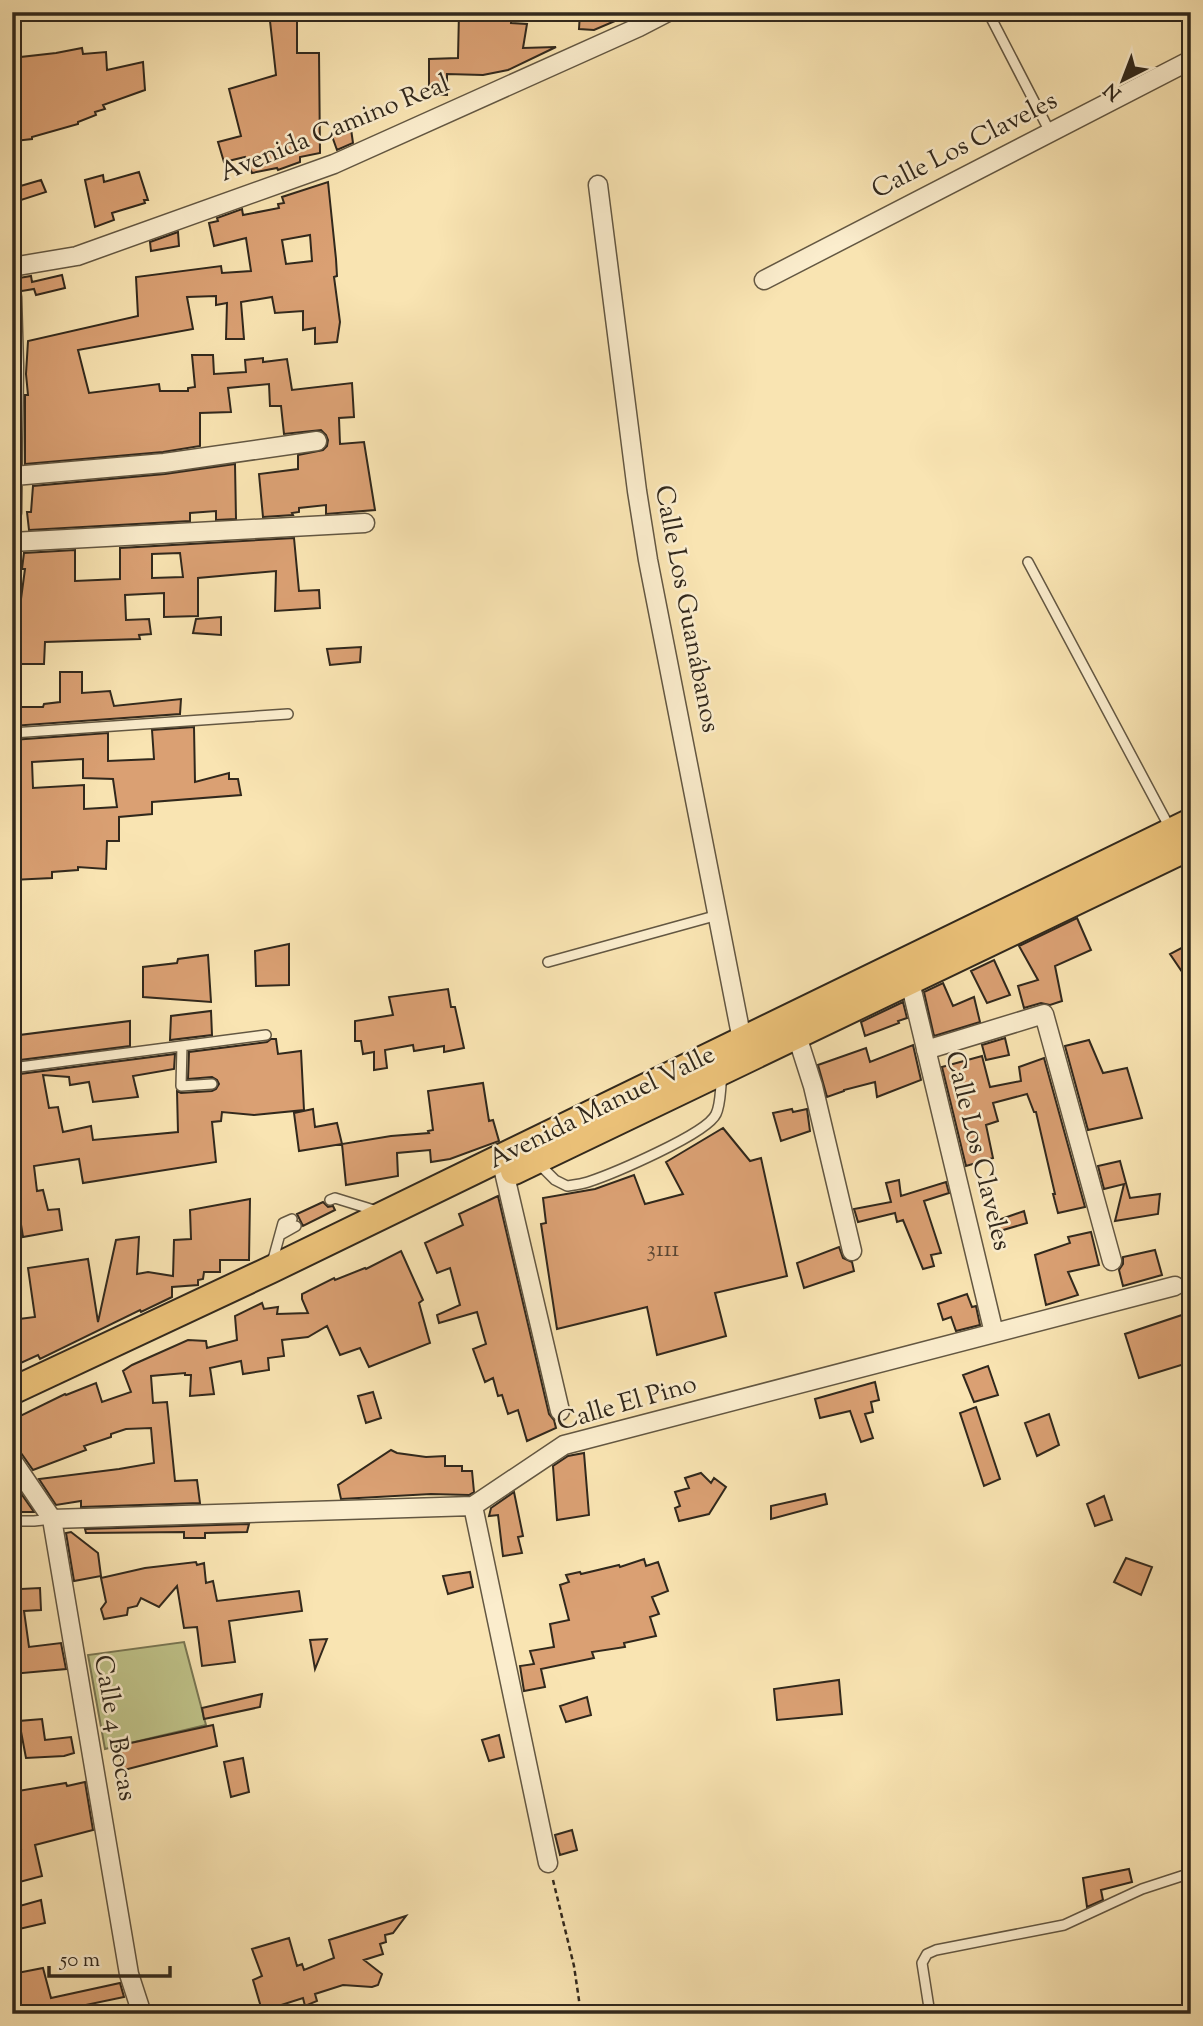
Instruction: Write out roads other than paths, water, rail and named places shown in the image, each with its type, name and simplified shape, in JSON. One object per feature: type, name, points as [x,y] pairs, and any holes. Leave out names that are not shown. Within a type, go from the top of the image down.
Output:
[{"type":"main road","name":"Avenida Manuel Valle","points":[[12,1391],[385,1214],[503,1166],[535,1161],[722,1072],[909,982],[1184,833]]},
{"type":"main road","name":"Avenida Manuel Valle","points":[[12,1409],[503,1166],[742,1040],[1184,833]]},
{"type":"street","name":"Avenida Camino Real","points":[[12,267],[76,256],[334,164],[639,20],[668,12]]},
{"type":"street","name":"Calle Los Claveles","points":[[764,280],[1191,60]]},
{"type":"street","name":"Calle Los Guanábanos","points":[[598,185],[636,491],[742,1040]]},
{"type":"street","points":[[12,298],[12,513]]},
{"type":"street","points":[[14,476],[164,463],[317,441]]},
{"type":"street","points":[[12,542],[365,523]]},
{"type":"street","name":"Calle Los Claveles","points":[[909,982],[994,1333]]},
{"type":"street","points":[[926,1050],[1044,1014],[1112,1261]]},
{"type":"street","points":[[797,1036],[813,1086],[852,1251]]},
{"type":"street","points":[[503,1166],[560,1411]]},
{"type":"street","name":"Calle El Pino","points":[[473,1506],[564,1445],[1175,1286]]},
{"type":"street","name":"Calle 4 Bocas","points":[[12,1460],[52,1519],[129,1974],[142,2014]]},
{"type":"street","points":[[52,1519],[473,1506],[548,1863]]},
{"type":"lane","points":[[988,12],[1050,132]]},
{"type":"lane","points":[[1028,562],[1184,833]]},
{"type":"lane","points":[[12,733],[288,714]]},
{"type":"lane","points":[[548,962],[718,915]]},
{"type":"lane","points":[[12,1069],[266,1035]]},
{"type":"lane","points":[[182,1046],[181,1086],[212,1084]]},
{"type":"lane","points":[[535,1161],[555,1180],[567,1186],[587,1182],[649,1155],[701,1128],[713,1118],[717,1112],[722,1072]]},
{"type":"lane","points":[[332,1204],[335,1198],[385,1214]]},
{"type":"lane","points":[[270,1270],[280,1235],[294,1222]]},
{"type":"lane","points":[[12,1521],[52,1519]]},
{"type":"lane","points":[[930,2014],[922,1963],[927,1954],[1064,1925],[1142,1889],[1191,1872]]}]
